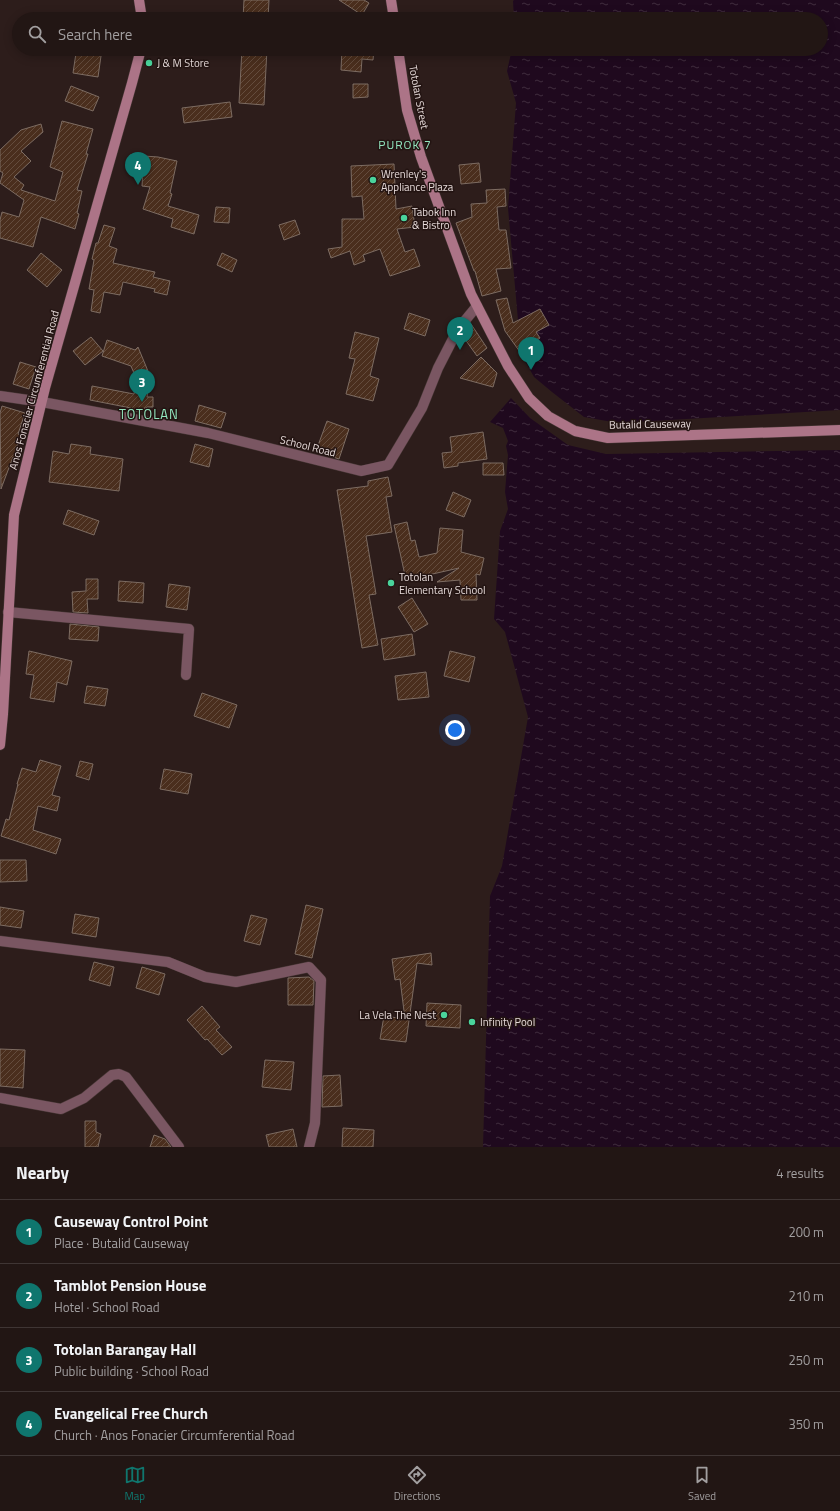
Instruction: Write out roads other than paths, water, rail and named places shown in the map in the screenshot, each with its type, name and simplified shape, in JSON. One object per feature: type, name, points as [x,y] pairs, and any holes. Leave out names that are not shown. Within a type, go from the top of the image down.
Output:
[{"type":"main road","points":[[139,0],[141,12]]},
{"type":"main road","points":[[391,0],[393,12]]},
{"type":"main road","name":"Anos Fonacier Circumferential Road","points":[[0,745],[14,515],[42,402],[139,56]]},
{"type":"main road","name":"Totolan Street","points":[[399,56],[407,110],[421,157],[472,294],[478,306]]},
{"type":"main road","name":"Butalid Causeway","points":[[478,306],[508,366],[529,398],[548,416],[575,431],[608,438],[840,430]]},
{"type":"street","name":"School Road","points":[[0,396],[42,402],[208,433],[362,472],[388,465],[422,408],[438,368],[458,329],[478,306]]},
{"type":"street","points":[[8,612],[189,629],[186,676]]},
{"type":"street","points":[[0,941],[168,962],[206,977],[236,982],[309,967],[321,980],[315,1122],[309,1147]]},
{"type":"street","points":[[0,1098],[61,1109],[84,1098],[112,1075],[119,1074],[126,1077],[179,1147]]},
{"type":"water","points":[[840,0],[840,410],[618,423],[584,417],[534,377],[521,354],[508,208],[516,103],[507,71],[510,56],[828,56],[828,12],[514,12],[513,1]]},
{"type":"water","points":[[511,398],[530,418],[568,445],[606,454],[840,450],[840,1147],[483,1147],[490,896],[502,866],[528,717],[505,632],[494,619],[500,531],[508,509],[505,492],[508,455],[506,446],[508,441],[503,428],[490,422]]},
{"type":"place","name":"J & M Store","points":[[149,63]]},
{"type":"place","name":"Wrenley's Appliance Plaza","points":[[373,180]]},
{"type":"place","name":"Evangelical Free Church","points":[[138,185]]},
{"type":"place","name":"Tabok Inn & Bistro","points":[[404,218]]},
{"type":"place","name":"Tamblot Pension House","points":[[460,350]]},
{"type":"place","name":"Causeway Control Point","points":[[531,370]]},
{"type":"place","name":"Totolan Barangay Hall","points":[[142,402]]},
{"type":"place","name":"Totolan Elementary School","points":[[391,583]]},
{"type":"place","name":"La Vela The Nest","points":[[444,1015]]},
{"type":"place","name":"Infinity Pool","points":[[472,1022]]},
{"type":"district","name":"PUROK 7","points":[[405,145]]},
{"type":"district","name":"TOTOLAN","points":[[149,414]]}]
